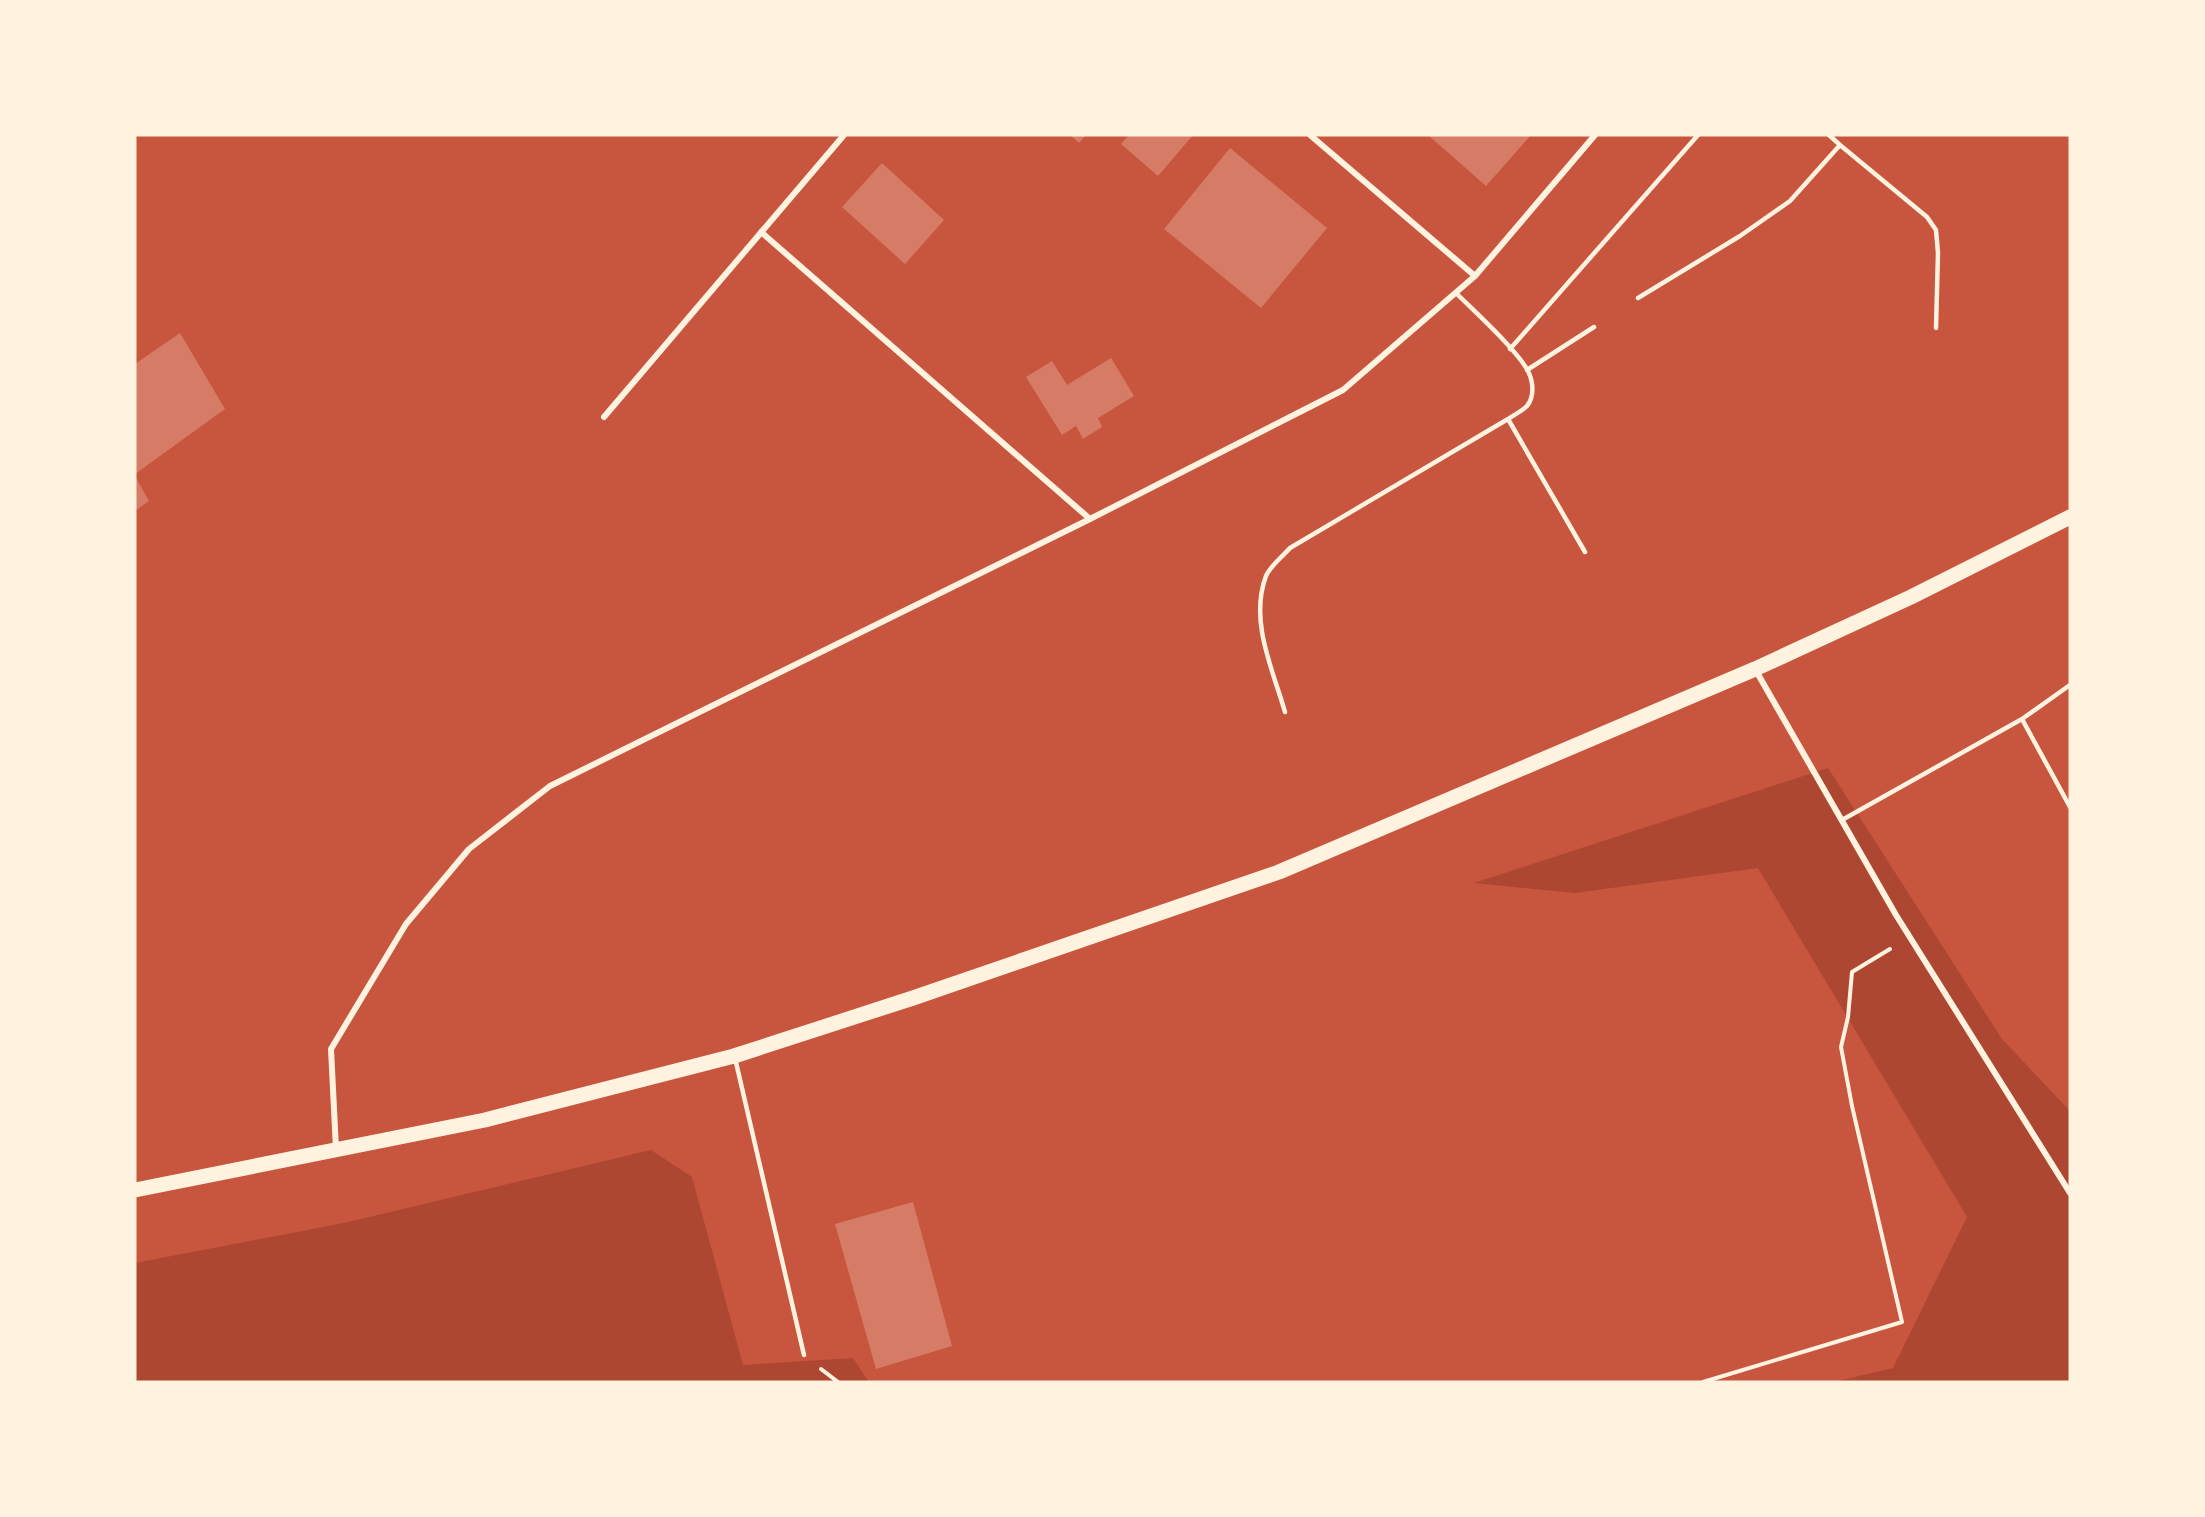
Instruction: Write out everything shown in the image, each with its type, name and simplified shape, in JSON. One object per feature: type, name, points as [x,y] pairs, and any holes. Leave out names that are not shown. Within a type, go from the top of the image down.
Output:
[{"type":"main road","points":[[135,1190],[485,1120],[734,1056],[913,998],[1279,872],[1755,669],[1911,597],[2070,517]]},
{"type":"street","points":[[604,417],[844,135]]},
{"type":"street","points":[[1310,135],[1475,276]]},
{"type":"street","points":[[336,1149],[331,1049],[406,924],[469,849],[550,786],[1089,519],[1343,390],[1475,276],[1595,135]]},
{"type":"street","points":[[761,232],[1089,519]]},
{"type":"street","points":[[1755,669],[1910,937],[2070,1192]]},
{"type":"lane","points":[[1510,349],[1698,135]]},
{"type":"lane","points":[[1829,135],[1927,217],[1936,230],[1938,254],[1936,328]]},
{"type":"lane","points":[[1638,298],[1740,236],[1790,201],[1840,145]]},
{"type":"lane","points":[[1285,712],[1261,629],[1260,600],[1266,574],[1290,548],[1508,419],[1526,407],[1531,398],[1532,385],[1527,370],[1456,293]]},
{"type":"lane","points":[[1527,370],[1594,327]]},
{"type":"lane","points":[[1508,419],[1585,552]]},
{"type":"lane","points":[[1842,820],[2022,719],[2070,685]]},
{"type":"lane","points":[[2022,719],[2070,807]]},
{"type":"lane","points":[[734,1056],[804,1355]]},
{"type":"path","points":[[1703,1382],[1902,1322],[1852,1106],[1841,1047],[1848,1017],[1852,972],[1910,937]]},
{"type":"shaded area","points":[[1828,768],[2002,1039],[2070,1111],[2070,1382],[1834,1382],[1893,1368],[1967,1217],[1758,868],[1575,893],[1474,883]]},
{"type":"shaded area","points":[[651,1150],[692,1177],[743,1365],[853,1358],[869,1382],[135,1382],[135,1263],[344,1223]]},
{"type":"building","points":[[1070,135],[1086,135],[1079,143]]},
{"type":"building","points":[[1129,135],[1193,135],[1158,176],[1121,144]]},
{"type":"building","points":[[1428,135],[1531,135],[1486,186]]},
{"type":"building","points":[[1230,148],[1327,228],[1261,308],[1164,229]]},
{"type":"building","points":[[882,163],[944,220],[905,264],[842,207]]},
{"type":"building","points":[[180,333],[225,409],[135,474],[135,364]]},
{"type":"building","points":[[1111,358],[1134,396],[1098,418],[1102,427],[1083,439],[1076,426],[1062,435],[1026,377],[1052,361],[1067,385]]},
{"type":"building","points":[[135,476],[149,501],[135,511]]},
{"type":"building","points":[[913,1202],[952,1346],[876,1369],[835,1224]]}]
